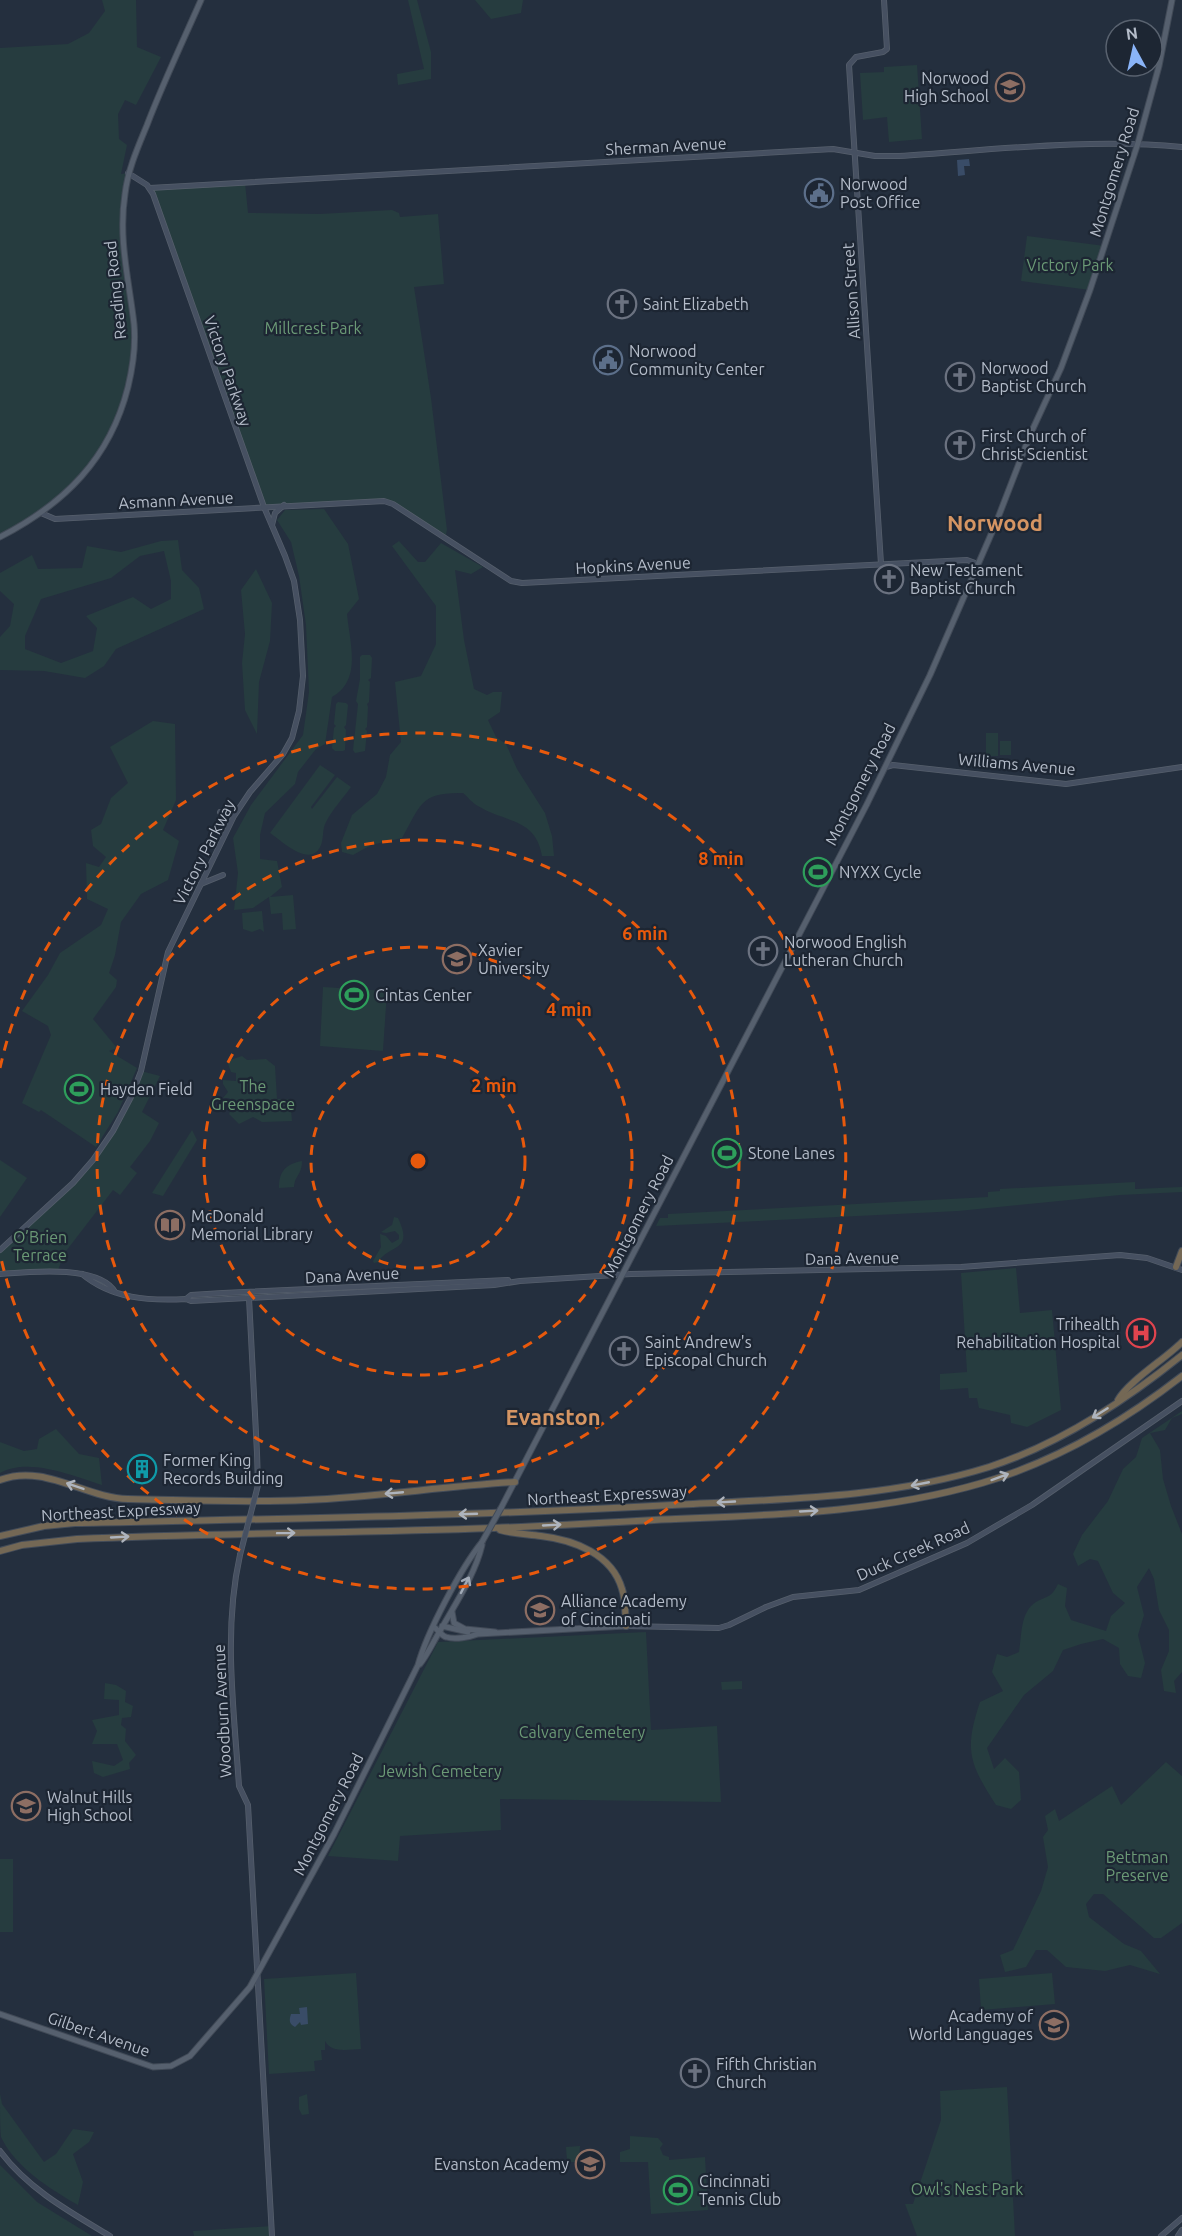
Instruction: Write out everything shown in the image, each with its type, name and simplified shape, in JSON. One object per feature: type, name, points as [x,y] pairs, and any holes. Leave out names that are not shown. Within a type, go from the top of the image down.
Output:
[{"type":"highway","points":[[1179,1268],[1182,1251]]},
{"type":"highway","points":[[1117,1402],[1124,1390],[1168,1356],[1182,1342]]},
{"type":"highway","name":"Northeast Expressway","points":[[0,1536],[44,1526],[75,1523],[566,1511],[860,1494],[943,1480],[1028,1452],[1073,1430],[1151,1380],[1182,1355]]},
{"type":"highway","name":"Northeast Expressway","points":[[0,1551],[42,1542],[77,1539],[493,1528],[835,1510],[889,1504],[946,1493],[1027,1467],[1112,1425],[1182,1376]]},
{"type":"highway","points":[[0,1480],[34,1475],[111,1497],[223,1501],[306,1500],[515,1482]]},
{"type":"highway","points":[[493,1528],[569,1541],[597,1555],[610,1566],[619,1581],[624,1595],[626,1626]]},
{"type":"main road","name":"Reading Road","points":[[0,537],[41,513],[72,487],[92,464],[111,435],[125,399],[135,341],[122,236],[122,214],[128,173],[155,104],[201,0]]},
{"type":"main road","name":"Montgomery Road","points":[[258,1974],[334,1834],[418,1665],[435,1625],[472,1555],[482,1542],[515,1482],[886,767],[930,675],[996,523],[1030,435],[1061,368],[1083,308],[1138,143],[1160,60],[1172,0]]},
{"type":"main road","name":"Montgomery Road","points":[[418,1665],[426,1657],[452,1611],[479,1557],[482,1542]]},
{"type":"main road","points":[[452,1611],[454,1623],[460,1627],[499,1633]]},
{"type":"main road","points":[[435,1625],[441,1629]]},
{"type":"main road","name":"Duck Creek Road","points":[[441,1629],[478,1634],[626,1626]]},
{"type":"main road","name":"Duck Creek Road","points":[[441,1629],[449,1638],[478,1634]]},
{"type":"main road","name":"Gilbert Avenue","points":[[0,2014],[153,2067],[165,2068],[190,2056],[250,1987],[258,1974]]},
{"type":"street","name":"Allison Street","points":[[881,564],[850,62],[856,57],[887,50],[884,0]]},
{"type":"street","name":"Sherman Avenue","points":[[150,188],[625,159],[833,149],[874,156],[899,156],[1138,143],[1182,147]]},
{"type":"street","points":[[128,173],[150,188]]},
{"type":"street","name":"Victory Parkway","points":[[0,1250],[73,1183],[93,1160],[113,1131],[131,1097],[141,1071],[168,952],[237,811],[250,792],[283,754],[292,738],[299,711],[303,676],[296,593],[291,569],[264,507],[150,188]]},
{"type":"street","name":"Hopkins Avenue","points":[[313,504],[379,500],[389,502],[511,582],[522,583],[968,560],[978,564]]},
{"type":"street","name":"Asmann Avenue","points":[[41,513],[55,519],[313,504]]},
{"type":"street","points":[[272,525],[275,513],[284,505]]},
{"type":"street","name":"Williams Avenue","points":[[886,767],[893,765],[1065,784],[1182,766]]},
{"type":"street","points":[[220,812],[227,814],[237,811]]},
{"type":"street","points":[[201,884],[223,875]]},
{"type":"street","name":"Dana Avenue","points":[[0,1274],[57,1270],[82,1274],[105,1290],[142,1299],[191,1301],[492,1279],[520,1281],[623,1275],[961,1268],[1120,1255],[1146,1257],[1179,1268]]},
{"type":"street","name":"Woodburn Avenue","points":[[249,1295],[258,1485],[233,1591],[230,1642],[238,1786],[248,1805],[272,2236]]},
{"type":"street","name":"Duck Creek Road","points":[[626,1626],[719,1628],[797,1596],[860,1590],[945,1553],[1002,1524],[1042,1499],[1182,1401]]},
{"type":"street","points":[[0,2151],[36,2188],[64,2209],[110,2236]]},
{"type":"street","points":[[1161,2236],[1182,2218]]},
{"type":"street","points":[[1178,2236],[1182,2230]]},
{"type":"green space","points":[[102,0],[136,0],[137,47],[161,57],[136,105],[125,100],[118,114],[119,139],[127,145],[121,174],[128,173],[122,214],[132,310],[134,355],[120,412],[105,446],[63,496],[0,537],[0,48],[68,44],[89,33],[105,11]]},
{"type":"green space","points":[[408,0],[417,0],[431,52],[431,79],[398,85],[397,74],[424,69]]},
{"type":"green space","points":[[475,0],[523,0],[521,13],[491,19]]},
{"type":"green space","points":[[917,65],[922,139],[889,142],[887,117],[863,120],[860,73],[884,72],[884,67]]},
{"type":"green space","name":"Millcrest Park","points":[[245,183],[248,213],[320,214],[392,210],[399,213],[400,217],[438,214],[444,284],[414,287],[431,398],[447,530],[445,538],[389,502],[264,507],[150,188]]},
{"type":"green space","name":"Victory Park","points":[[1027,236],[1105,246],[1090,290],[1021,281]]},
{"type":"green space","points":[[324,509],[348,544],[359,599],[347,614],[351,671],[341,690],[332,697],[325,744],[316,749],[298,772],[295,784],[265,813],[260,835],[260,859],[277,861],[282,887],[270,897],[293,895],[296,929],[283,930],[282,913],[271,914],[269,897],[253,908],[234,910],[238,873],[233,838],[251,805],[303,735],[309,692],[306,625],[299,576],[291,542],[277,520],[285,510]]},
{"type":"green space","points":[[178,540],[182,570],[199,588],[204,609],[116,649],[104,666],[85,678],[44,671],[0,670],[0,637],[10,626],[14,604],[0,591],[0,573],[32,555],[38,569],[82,568],[87,546],[121,552],[161,541]],"holes":[[[164,551],[171,581],[171,599],[151,609],[133,597],[86,616],[97,628],[93,651],[61,663],[25,649],[25,636],[41,599],[111,578],[140,556]]]},
{"type":"green space","points":[[399,541],[418,562],[425,562],[441,543],[483,567],[471,574],[455,570],[464,640],[474,689],[487,695],[502,692],[500,712],[488,720],[496,737],[506,744],[517,769],[545,813],[552,836],[554,856],[542,856],[539,844],[526,828],[478,806],[463,793],[449,793],[430,798],[418,809],[402,838],[371,845],[353,855],[342,852],[341,843],[352,815],[377,794],[386,777],[390,755],[401,742],[395,682],[421,676],[436,644],[436,606],[392,546]]},
{"type":"green space","points":[[256,569],[272,603],[270,641],[259,682],[257,734],[245,710],[242,663],[245,634],[241,590]]},
{"type":"green space","points":[[362,655],[370,655],[372,658],[371,678],[368,680],[370,682],[365,751],[355,753],[353,750],[358,704],[356,701]]},
{"type":"green space","points":[[338,702],[348,705],[344,727],[346,730],[345,750],[343,751],[335,751],[332,748]]},
{"type":"green space","points":[[153,721],[175,724],[176,800],[163,830],[179,841],[168,880],[141,894],[121,922],[109,973],[117,980],[116,987],[93,1019],[117,1048],[109,1051],[137,1068],[118,1112],[96,1147],[41,1110],[39,1112],[22,1103],[51,1035],[48,1026],[22,1011],[48,975],[60,953],[101,925],[108,909],[87,899],[86,863],[99,867],[106,857],[93,846],[91,830],[101,824],[111,798],[128,783],[110,747]]},
{"type":"green space","points":[[986,733],[998,733],[998,756],[986,756]]},
{"type":"green space","points":[[1000,741],[1011,741],[1011,755],[1000,755]]},
{"type":"green space","points":[[320,765],[335,775],[311,807],[312,809],[337,777],[351,787],[326,822],[321,845],[311,855],[289,847],[270,833]]},
{"type":"green space","points":[[262,911],[264,932],[260,929],[252,932],[243,929],[242,913]]},
{"type":"green space","points":[[323,987],[387,991],[383,1051],[320,1046]]},
{"type":"green space","name":"The Greenspace","points":[[242,1056],[247,1060],[266,1059],[275,1066],[277,1099],[290,1099],[292,1121],[262,1122],[253,1117],[239,1124],[229,1114],[232,1106],[229,1103],[232,1102],[229,1098],[223,1098],[228,1092],[223,1080],[236,1081],[236,1073],[231,1072],[227,1061]]},
{"type":"green space","name":"O’Brien Terrace","points":[[141,1071],[160,1076],[142,1112],[159,1123],[150,1141],[130,1167],[137,1173],[120,1195],[113,1190],[63,1255],[58,1271],[0,1274],[0,1250],[73,1183],[113,1131]]},
{"type":"green space","points":[[192,1130],[197,1140],[163,1196],[152,1193]]},
{"type":"green space","points":[[0,1160],[27,1178],[0,1217]]},
{"type":"green space","points":[[302,1161],[294,1187],[279,1188],[280,1177],[284,1169]]},
{"type":"green space","points":[[1135,1182],[1135,1189],[1182,1187],[1182,1192],[1120,1195],[958,1211],[656,1226],[660,1218],[668,1218],[668,1214],[988,1197],[988,1192],[1000,1191],[1000,1189]]},
{"type":"green space","points":[[394,1217],[398,1218],[402,1229],[402,1242],[374,1263],[381,1247],[380,1234],[386,1236],[392,1243],[399,1239],[395,1231],[381,1232],[392,1225]]},
{"type":"green space","points":[[1016,1268],[1020,1313],[1052,1310],[1061,1410],[1027,1427],[1011,1423],[1010,1415],[979,1408],[977,1398],[969,1398],[968,1388],[940,1390],[940,1374],[967,1372],[961,1273]]},
{"type":"green space","points":[[1182,1411],[1182,1414],[1172,1418],[1165,1430],[1150,1433],[1160,1450],[1163,1479],[1182,1534],[1182,1672],[1174,1681],[1176,1693],[1164,1691],[1161,1670],[1169,1651],[1169,1630],[1159,1610],[1154,1579],[1149,1568],[1137,1587],[1144,1615],[1138,1635],[1145,1663],[1141,1678],[1128,1676],[1120,1664],[1119,1648],[1103,1639],[1063,1650],[1053,1671],[1024,1695],[987,1748],[994,1769],[1005,1758],[1019,1772],[1021,1800],[1011,1809],[996,1805],[975,1767],[971,1745],[980,1702],[1003,1691],[992,1672],[997,1654],[1007,1657],[1019,1652],[1027,1612],[1036,1602],[1051,1594],[1058,1584],[1067,1588],[1065,1606],[1071,1620],[1106,1631],[1111,1616],[1125,1603],[1113,1593],[1098,1561],[1090,1559],[1078,1566],[1073,1554],[1082,1535],[1108,1501],[1123,1469],[1136,1457],[1142,1438]]},
{"type":"green space","points":[[56,1429],[79,1454],[99,1458],[102,1485],[38,1467],[24,1467],[0,1473],[0,1442],[24,1451],[37,1449],[39,1439]]},
{"type":"green space","points":[[646,1632],[651,1730],[717,1726],[721,1802],[500,1799],[501,1830],[400,1836],[398,1861],[328,1856],[438,1642]]},
{"type":"green space","points":[[742,1681],[742,1689],[722,1690],[721,1682]]},
{"type":"green space","points":[[105,1683],[116,1685],[126,1691],[125,1702],[133,1706],[131,1717],[122,1718],[121,1725],[126,1729],[125,1741],[136,1755],[129,1763],[130,1769],[103,1777],[94,1773],[92,1761],[114,1766],[123,1760],[117,1744],[92,1744],[97,1731],[92,1720],[119,1715],[119,1700],[104,1699]]},
{"type":"green space","name":"Bettman Preserve","points":[[1166,1762],[1182,1776],[1182,1923],[1161,1938],[1154,1938],[1103,1894],[1094,1894],[1086,1904],[1089,1917],[1124,1944],[1141,1951],[1160,1974],[1130,1965],[1105,1971],[1066,1967],[1047,1950],[1036,1950],[1026,1967],[1005,1972],[1000,1955],[1013,1950],[1041,1891],[1048,1867],[1043,1837],[1048,1830],[1045,1816],[1055,1809],[1059,1821],[1112,1786],[1121,1805]]},
{"type":"green space","points":[[0,1859],[13,1859],[13,1932],[0,1932]]},
{"type":"green space","points":[[356,1973],[361,2049],[336,2049],[325,2041],[325,2050],[321,2050],[322,2060],[314,2061],[315,2071],[269,2074],[264,1979]]},
{"type":"green space","points":[[1052,1973],[1055,2004],[981,2010],[979,1979]]},
{"type":"green space","name":"Owl's Nest Park","points":[[1007,2087],[1015,2236],[917,2236],[905,2204],[913,2204],[941,2120],[940,2091]]},
{"type":"green space","points":[[0,2094],[2,2104],[44,2162],[56,2154],[73,2129],[94,2132],[89,2142],[73,2154],[83,2182],[78,2205],[34,2176],[7,2148],[1,2137]]},
{"type":"green space","points":[[307,2094],[309,2114],[302,2115],[299,2109],[299,2097]]},
{"type":"green space","name":"Cincinnati Tennis Club","points":[[630,2136],[658,2138],[663,2144],[660,2148],[663,2155],[669,2157],[669,2160],[705,2157],[708,2210],[651,2214],[648,2162],[620,2162],[620,2152],[630,2149]]},
{"type":"green space","points":[[580,2146],[579,2159],[576,2162],[567,2162],[566,2147]]},
{"type":"green space","points":[[0,2165],[37,2202],[92,2236],[0,2236]]},
{"type":"green space","points":[[272,2226],[272,2236],[194,2236],[193,2231]]},
{"type":"water","points":[[969,159],[970,166],[964,166],[965,175],[958,176],[957,160]]},
{"type":"water","points":[[307,2007],[308,2024],[301,2025],[300,2022],[295,2027],[293,2026],[290,2022],[291,2014],[300,2014],[299,2008]]},
{"type":"place","name":"Norwood High School","points":[[1010,87]]},
{"type":"place","name":"Norwood Post Office","points":[[819,193]]},
{"type":"place","name":"Saint Elizabeth","points":[[622,304]]},
{"type":"place","name":"Norwood Community Center","points":[[608,360]]},
{"type":"place","name":"Norwood Baptist Church","points":[[960,377]]},
{"type":"place","name":"First Church of Christ Scientist","points":[[960,445]]},
{"type":"place","name":"New Testament Baptist Church","points":[[889,579]]},
{"type":"place","name":"NYXX Cycle","points":[[818,872]]},
{"type":"place","name":"Norwood English Lutheran Church","points":[[763,951]]},
{"type":"place","name":"Xavier University","points":[[457,959]]},
{"type":"place","name":"Cintas Center","points":[[354,995]]},
{"type":"place","name":"Hayden Field","points":[[79,1089]]},
{"type":"place","name":"Stone Lanes","points":[[727,1153]]},
{"type":"place","name":"McDonald Memorial Library","points":[[170,1225]]},
{"type":"place","name":"Trihealth Rehabilitation Hospital","points":[[1141,1333]]},
{"type":"place","name":"Saint Andrew's Episcopal Church","points":[[624,1351]]},
{"type":"place","name":"Former King Records Building","points":[[142,1469]]},
{"type":"place","name":"Alliance Academy of Cincinnati","points":[[540,1610]]},
{"type":"place","name":"Walnut Hills High School","points":[[26,1806]]},
{"type":"place","name":"Academy of World Languages","points":[[1054,2025]]},
{"type":"place","name":"Fifth Christian Church","points":[[695,2073]]},
{"type":"place","name":"Evanston Academy","points":[[590,2164]]},
{"type":"place","name":"Cincinnati Tennis Club","points":[[678,2190]]},
{"type":"district","name":"Norwood","points":[[995,523]]},
{"type":"district","name":"Evanston","points":[[553,1417]]},
{"type":"park label","name":"Calvary Cemetery","points":[[582,1732]]},
{"type":"park label","name":"Jewish Cemetery","points":[[440,1771]]}]
